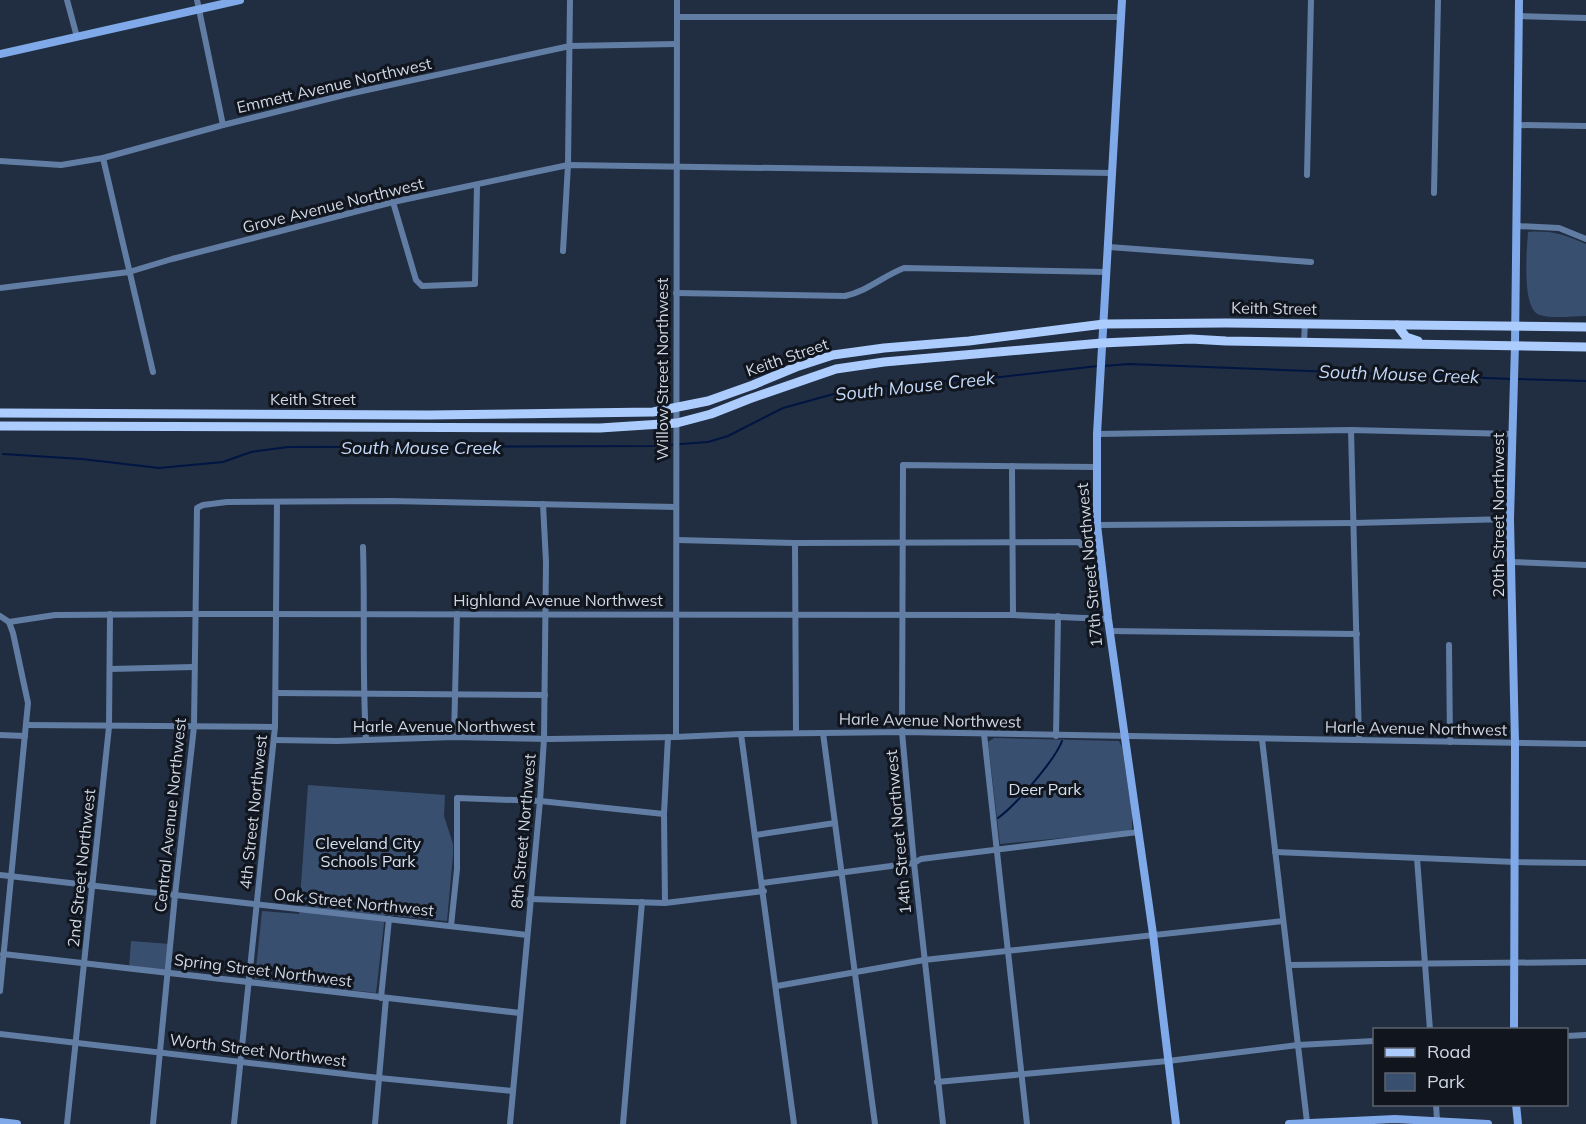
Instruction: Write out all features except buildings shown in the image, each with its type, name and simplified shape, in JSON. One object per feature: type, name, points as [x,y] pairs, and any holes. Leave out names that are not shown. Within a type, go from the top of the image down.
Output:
[{"type":"main road","points":[[1172,323],[1184,334],[1194,339]]},
{"type":"main road","name":"Keith Street","points":[[0,413],[429,415],[653,412],[708,401],[796,367],[833,356],[884,348],[1104,324],[1305,323],[1586,327]]},
{"type":"main road","points":[[1397,325],[1406,337],[1427,344]]},
{"type":"main road","name":"Keith Street","points":[[0,426],[600,428],[677,423],[711,414],[769,391],[836,369],[885,362],[1102,343],[1194,339],[1586,346]]},
{"type":"main road","points":[[184,414],[184,427]]},
{"type":"main road","points":[[429,415],[429,429]]},
{"type":"main road","points":[[0,432],[11,426]]},
{"type":"street","points":[[67,0],[77,38]]},
{"type":"street","points":[[197,0],[224,124]]},
{"type":"street","points":[[0,54],[240,0]]},
{"type":"street","points":[[563,251],[568,165],[570,0]]},
{"type":"street","name":"Willow Street Northwest","points":[[676,737],[677,0]]},
{"type":"street","name":"17th Street Northwest","points":[[1122,0],[1100,398],[1096,434],[1097,525],[1109,631],[1153,934],[1176,1124]]},
{"type":"street","points":[[1307,175],[1311,0]]},
{"type":"street","points":[[1434,193],[1438,0]]},
{"type":"street","name":"20th Street Northwest","points":[[1514,1028],[1515,743],[1510,519],[1515,345],[1519,0]]},
{"type":"street","points":[[676,16],[1121,17]]},
{"type":"street","points":[[1518,16],[1586,18]]},
{"type":"street","name":"Emmett Avenue Northwest","points":[[0,161],[62,165],[103,158],[224,124],[344,95],[570,46],[676,44]]},
{"type":"street","points":[[1518,125],[1586,126]]},
{"type":"street","points":[[103,158],[153,372]]},
{"type":"street","name":"Grove Avenue Northwest","points":[[0,288],[129,272],[393,202],[568,165],[1112,173]]},
{"type":"street","points":[[393,202],[416,280],[422,286],[475,284],[477,185]]},
{"type":"street","points":[[1517,226],[1559,228],[1586,239]]},
{"type":"street","points":[[1109,247],[1311,262]]},
{"type":"street","points":[[676,293],[845,296],[860,293],[893,272],[904,268],[1106,272]]},
{"type":"street","points":[[1304,342],[1305,323]]},
{"type":"street","points":[[884,348],[885,362]]},
{"type":"street","points":[[1351,430],[1359,740]]},
{"type":"street","points":[[1096,434],[1351,430],[1512,434]]},
{"type":"street","name":"14th Street Northwest","points":[[943,1124],[924,960],[902,732],[903,465],[1012,466]]},
{"type":"street","points":[[1013,615],[1012,466],[1096,467]]},
{"type":"street","points":[[277,502],[391,501],[676,507]]},
{"type":"street","name":"Central Avenue Northwest","points":[[153,1124],[194,727],[197,508],[227,502],[277,502]]},
{"type":"street","name":"4th Street Northwest","points":[[234,1124],[275,727],[277,502]]},
{"type":"street","name":"8th Street Northwest","points":[[510,1124],[544,739],[543,504]]},
{"type":"street","points":[[1097,525],[1510,519]]},
{"type":"street","points":[[677,540],[795,543],[1012,541],[1079,542],[1082,546]]},
{"type":"street","points":[[795,543],[796,733]]},
{"type":"street","points":[[363,547],[365,614],[363,693],[366,739]]},
{"type":"street","points":[[1511,562],[1586,566]]},
{"type":"street","name":"Highland Avenue Northwest","points":[[9,622],[55,615],[276,613],[1013,615],[1108,619]]},
{"type":"street","name":"2nd Street Northwest","points":[[67,1124],[109,727],[110,614]]},
{"type":"street","points":[[454,737],[457,614]]},
{"type":"street","points":[[0,616],[9,622],[15,640],[28,703],[0,992]]},
{"type":"street","points":[[1056,736],[1058,616]]},
{"type":"street","points":[[1109,631],[1357,634]]},
{"type":"street","points":[[1449,645],[1450,742]]},
{"type":"street","points":[[110,669],[194,667]]},
{"type":"street","points":[[276,693],[545,695]]},
{"type":"street","points":[[26,725],[275,727]]},
{"type":"street","name":"Harle Avenue Northwest","points":[[274,740],[337,741],[454,737],[544,739],[902,732],[1586,744]]},
{"type":"street","points":[[823,733],[875,1124]]},
{"type":"street","points":[[741,734],[795,1124]]},
{"type":"street","points":[[984,734],[1027,1124]]},
{"type":"street","points":[[0,735],[25,735]]},
{"type":"street","points":[[665,903],[664,814],[668,737]]},
{"type":"street","points":[[1262,739],[1307,1122]]},
{"type":"street","points":[[451,926],[457,869],[458,798],[540,801],[664,814]]},
{"type":"street","points":[[756,835],[835,823]]},
{"type":"street","points":[[530,899],[665,903],[921,859],[1138,832]]},
{"type":"street","points":[[1275,852],[1586,863]]},
{"type":"street","points":[[1417,858],[1430,1028]]},
{"type":"street","name":"Oak Street Northwest","points":[[0,875],[451,926],[484,932],[527,935]]},
{"type":"street","points":[[623,1124],[642,903]]},
{"type":"street","points":[[375,1124],[389,919]]},
{"type":"street","points":[[777,986],[856,970],[924,960],[1283,921]]},
{"type":"street","name":"Spring Street Northwest","points":[[3,954],[520,1013]]},
{"type":"street","points":[[1289,966],[1515,961],[1586,962]]},
{"type":"street","name":"Worth Street Northwest","points":[[0,1034],[379,1078],[513,1091]]},
{"type":"street","points":[[1568,1036],[1586,1035]]},
{"type":"street","points":[[937,1082],[1168,1061],[1298,1045],[1373,1041]]},
{"type":"street","points":[[1436,1106],[1437,1120]]},
{"type":"street","points":[[1516,1106],[1518,1124]]},
{"type":"street","points":[[1294,1124],[1360,1119],[1437,1120],[1488,1124]]},
{"type":"street","points":[[0,1122],[17,1124]]},
{"type":"green space","points":[[1528,232],[1558,234],[1586,244],[1586,316],[1551,317],[1534,311],[1526,278]]},
{"type":"green space","name":"Deer Park","points":[[994,738],[1119,741],[1122,747],[1132,814],[1132,829],[1124,832],[1000,844],[988,742]]},
{"type":"green space","name":"Cleveland City Schools Park","points":[[308,785],[445,795],[444,816],[453,844],[447,921],[385,915],[376,993],[255,979],[262,911],[299,914]]},
{"type":"green space","points":[[131,941],[170,944],[168,972],[129,968]]},
{"type":"waterway","name":"South Mouse Creek","points":[[1104,366],[1129,364],[1512,379]]},
{"type":"waterway","name":"South Mouse Creek","points":[[3,454],[82,459],[159,468],[223,462],[251,452],[288,447],[654,446],[708,442],[728,436],[783,408],[841,392],[912,383],[983,379],[1098,366]]},
{"type":"waterway","name":"South Mouse Creek","points":[[1518,379],[1586,381]]},
{"type":"waterway","points":[[998,818],[1034,782],[1062,741]]}]
